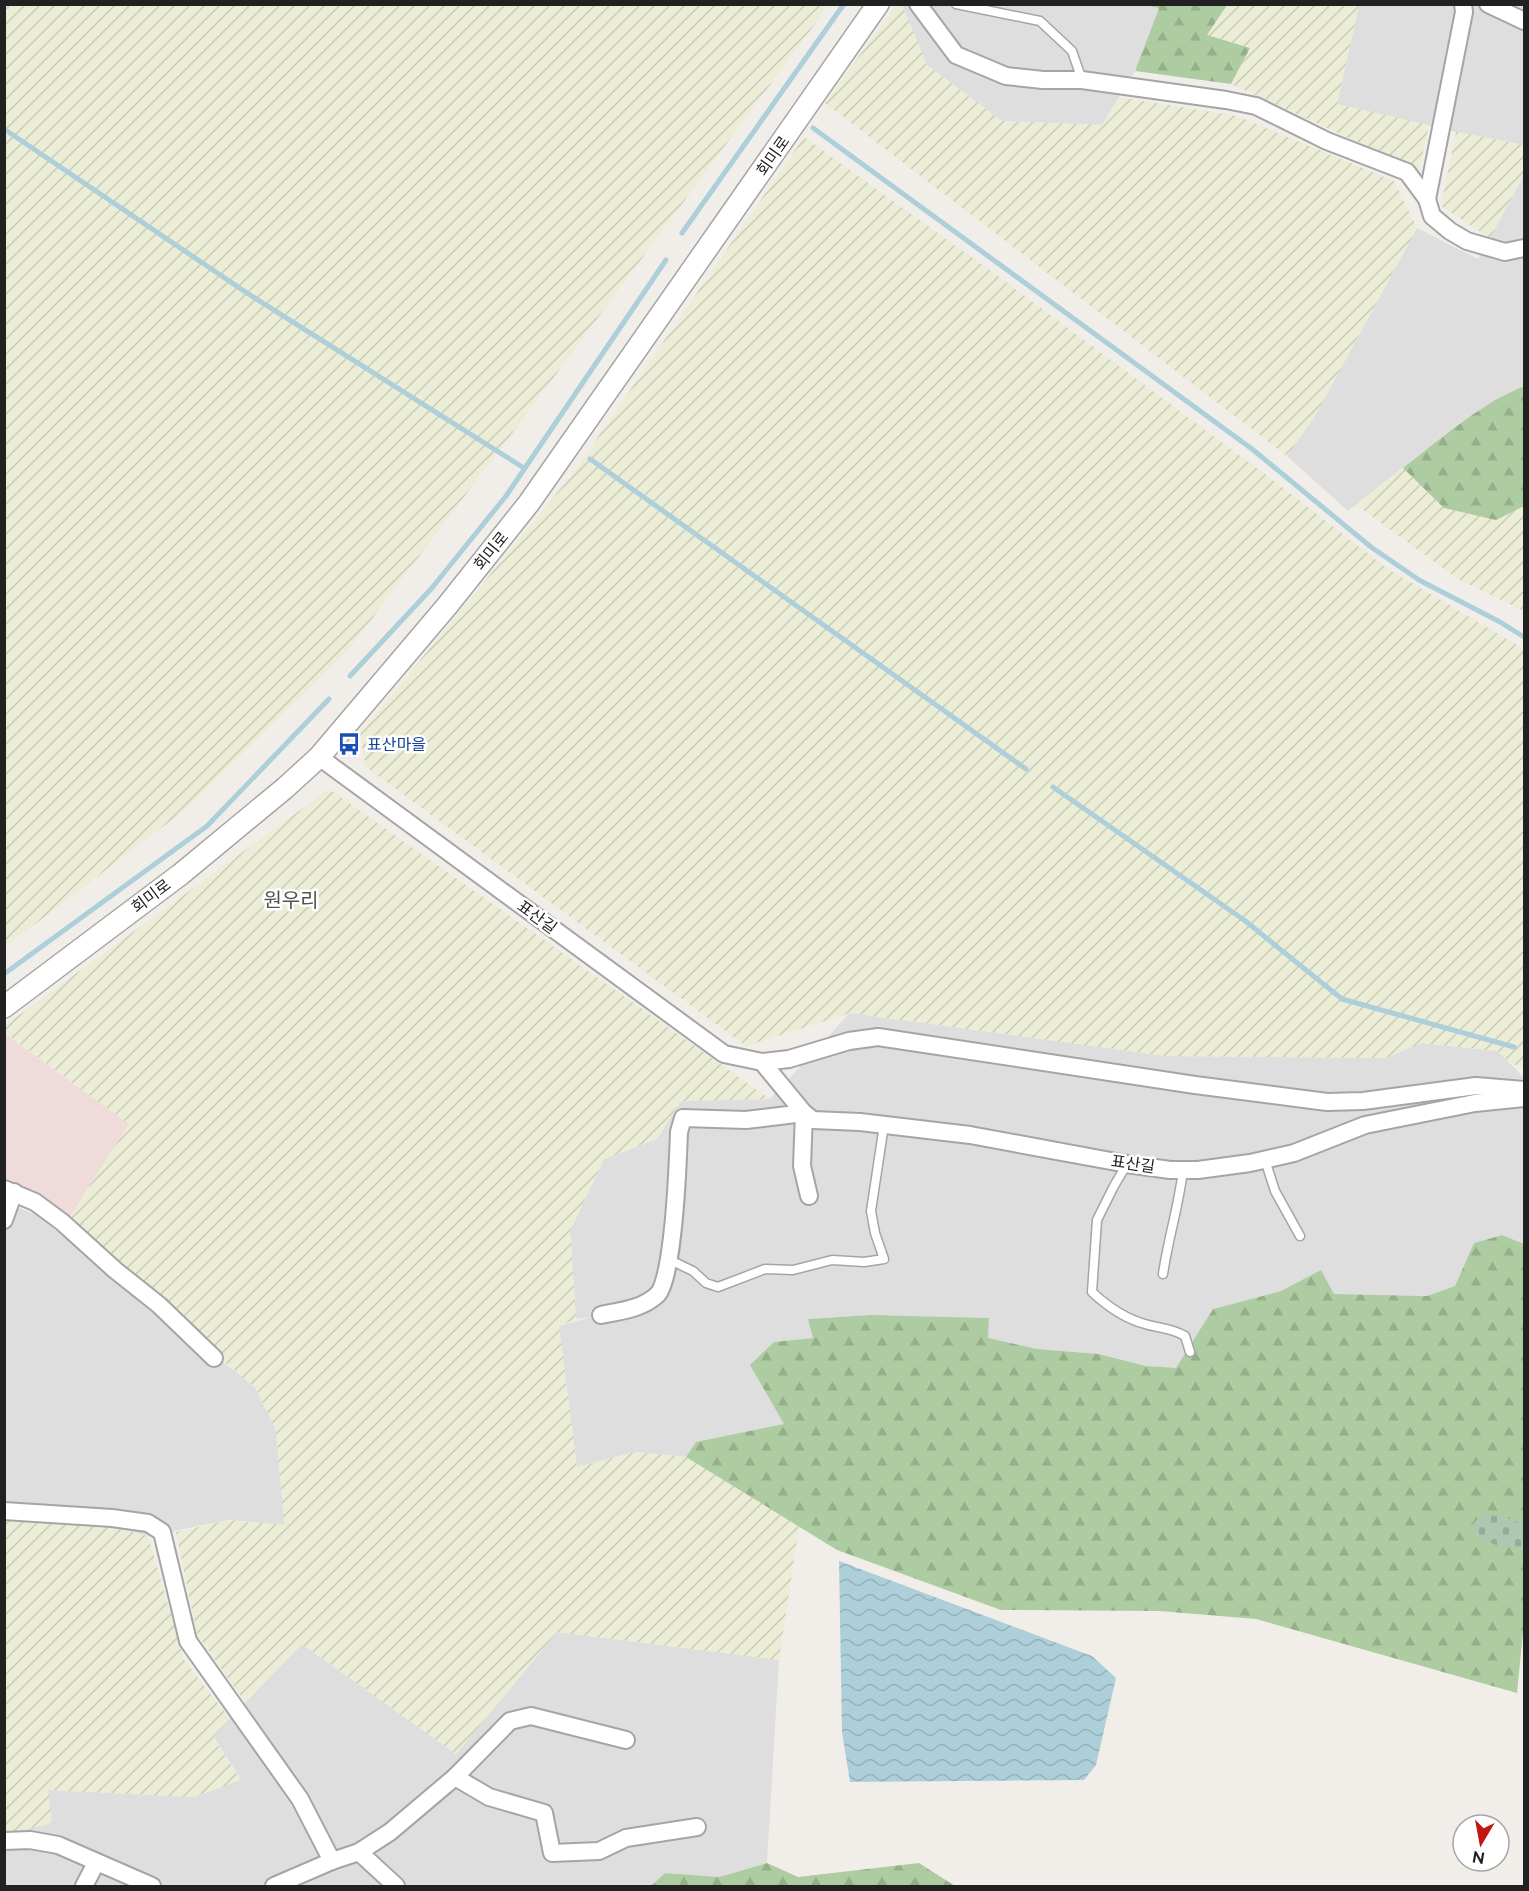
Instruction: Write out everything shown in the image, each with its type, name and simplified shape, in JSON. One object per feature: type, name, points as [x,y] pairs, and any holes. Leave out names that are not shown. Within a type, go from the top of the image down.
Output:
[{"type":"street","name":"회미로","points":[[4,1007],[181,874],[319,757],[447,606],[529,503],[878,4]]},
{"type":"street","points":[[918,4],[956,55],[1006,76],[1043,80],[1082,80],[1256,106],[1327,141],[1407,172],[1427,199],[1432,216],[1467,241],[1505,252],[1524,248]]},
{"type":"street","points":[[1427,199],[1464,12],[1463,4]]},
{"type":"street","points":[[1488,4],[1524,21]]},
{"type":"street","name":"표산길","points":[[319,757],[724,1054],[762,1062],[789,1059],[849,1041],[878,1037],[1327,1102],[1363,1101],[1476,1086],[1524,1090]]},
{"type":"street","points":[[762,1062],[804,1113],[802,1166],[809,1197]]},
{"type":"street","name":"표산길","points":[[804,1113],[813,1120],[970,1135],[1127,1164],[1198,1170],[1265,1160],[1294,1153],[1375,1122],[1474,1103],[1524,1098]]},
{"type":"street","points":[[601,1315],[641,1306],[659,1294],[670,1260],[679,1132],[683,1118],[746,1120],[804,1113]]},
{"type":"street","points":[[4,1221],[9,1190],[35,1202],[62,1222],[115,1270],[159,1305],[214,1358]]},
{"type":"street","points":[[4,1511],[112,1518],[148,1523],[162,1532],[188,1641],[300,1799],[332,1860]]},
{"type":"street","points":[[274,1887],[332,1860],[359,1852],[390,1832],[456,1777],[510,1721],[531,1716],[626,1740]]},
{"type":"street","points":[[456,1777],[489,1797],[544,1813],[552,1853],[599,1851],[626,1838],[697,1827]]},
{"type":"street","points":[[4,1840],[30,1840],[58,1845],[152,1886]]},
{"type":"street","points":[[359,1852],[396,1887]]},
{"type":"street","points":[[84,1887],[96,1863]]},
{"type":"lane","points":[[956,4],[1040,21],[1072,51],[1082,80]]},
{"type":"lane","points":[[670,1260],[693,1271],[706,1283],[718,1287],[765,1269],[793,1270],[832,1260],[864,1262],[884,1259],[875,1233],[871,1211],[884,1125]]},
{"type":"lane","points":[[1265,1160],[1275,1191],[1300,1236]]},
{"type":"lane","points":[[1127,1164],[1097,1221],[1092,1292],[1130,1318],[1144,1324],[1174,1329],[1185,1336],[1190,1352]]},
{"type":"lane","points":[[1163,1274],[1184,1170]]},
{"type":"shaded area","points":[[1145,4],[1159,7],[1135,71],[1102,125],[1002,121],[927,65],[902,5]]},
{"type":"shaded area","points":[[1359,5],[1524,5],[1524,145],[1456,132],[1337,104]]},
{"type":"shaded area","points":[[1524,175],[1524,386],[1459,423],[1348,511],[1287,456],[1315,416],[1417,228],[1478,259]]},
{"type":"shaded area","points":[[850,1013],[1166,1056],[1385,1058],[1422,1043],[1498,1051],[1524,1078],[1524,1244],[1502,1235],[1474,1243],[1455,1286],[1427,1296],[1333,1294],[1321,1270],[1281,1291],[1213,1309],[1176,1369],[1146,1366],[1099,1354],[1037,1349],[987,1338],[988,1318],[870,1315],[809,1319],[814,1338],[774,1342],[785,1424],[696,1442],[686,1457],[635,1452],[577,1467],[559,1326],[592,1317],[576,1319],[570,1231],[604,1159],[657,1139],[681,1101],[770,1099]]},
{"type":"shaded area","points":[[4,1033],[129,1124],[69,1218],[5,1183]]},
{"type":"shaded area","points":[[4,1201],[36,1215],[255,1387],[276,1430],[285,1525],[229,1520],[148,1536],[113,1527],[5,1519]]},
{"type":"shaded area","points":[[557,1632],[779,1660],[767,1863],[719,1877],[665,1873],[651,1886],[5,1886],[4,1835],[48,1790],[194,1797],[241,1779],[213,1736],[302,1644],[456,1754]]},
{"type":"green space","points":[[5,4],[829,5],[532,407],[349,649],[186,809],[5,947]]},
{"type":"green space","points":[[896,5],[902,5],[927,65],[1002,121],[1102,125],[1119,97],[1237,116],[1394,181],[1417,228],[1315,416],[1287,456],[825,103]]},
{"type":"green space","points":[[1145,5],[1227,5],[1207,35],[1250,48],[1231,84],[1135,71],[1159,8]]},
{"type":"green space","points":[[1227,5],[1359,5],[1337,104],[1429,125],[1419,170],[1231,84],[1250,48],[1206,35]]},
{"type":"green space","points":[[1456,132],[1524,145],[1524,175],[1490,238],[1441,206]]},
{"type":"green space","points":[[804,137],[1002,279],[1274,481],[1388,569],[1524,649],[1524,1068],[1510,1063],[1498,1051],[1422,1043],[1385,1058],[1166,1056],[850,1013],[746,1046],[366,767],[360,734],[574,472]]},
{"type":"green space","points":[[1524,386],[1524,506],[1496,520],[1444,508],[1403,468],[1476,412]]},
{"type":"green space","points":[[1403,468],[1444,508],[1496,519],[1524,506],[1524,611],[1458,579],[1356,505]]},
{"type":"green space","points":[[329,789],[770,1099],[681,1101],[657,1139],[604,1159],[570,1231],[576,1319],[559,1326],[577,1467],[635,1452],[686,1457],[799,1526],[779,1660],[557,1632],[456,1754],[302,1644],[245,1702],[197,1634],[176,1532],[229,1520],[284,1525],[276,1430],[255,1387],[69,1218],[129,1124],[5,1033],[4,1026]]},
{"type":"green space","points":[[1502,1235],[1524,1244],[1524,1622],[1517,1693],[1256,1619],[1159,1611],[1001,1610],[837,1550],[686,1457],[696,1442],[784,1424],[750,1365],[774,1342],[813,1338],[808,1319],[870,1315],[989,1318],[988,1338],[1037,1349],[1099,1354],[1146,1366],[1176,1368],[1213,1309],[1281,1291],[1321,1270],[1334,1294],[1427,1296],[1455,1286],[1474,1243]]},
{"type":"green space","points":[[1481,1515],[1503,1516],[1524,1525],[1524,1546],[1503,1548],[1477,1537],[1472,1525]]},
{"type":"green space","points":[[4,1519],[113,1527],[148,1536],[184,1660],[230,1719],[213,1737],[241,1780],[194,1797],[48,1790],[52,1823],[5,1835]]},
{"type":"green space","points":[[767,1863],[798,1877],[919,1863],[955,1886],[651,1886],[665,1873],[719,1877]]},
{"type":"water","points":[[839,1561],[1092,1656],[1116,1678],[1096,1765],[1084,1780],[850,1782],[842,1732]]},
{"type":"waterway","points":[[682,233],[844,4]]},
{"type":"waterway","points":[[813,128],[1252,449],[1371,547],[1419,580],[1524,637]]},
{"type":"waterway","points":[[4,129],[247,293],[524,468]]},
{"type":"waterway","points":[[350,676],[431,589],[506,496],[666,260]]},
{"type":"waterway","points":[[590,459],[1026,769]]},
{"type":"waterway","points":[[4,974],[207,826],[329,699]]},
{"type":"waterway","points":[[1053,787],[1244,920],[1342,999],[1514,1047]]},
{"type":"place","name":"표산마을","points":[[349,744]]},
{"type":"district","name":"원우리","points":[[291,900]]}]
